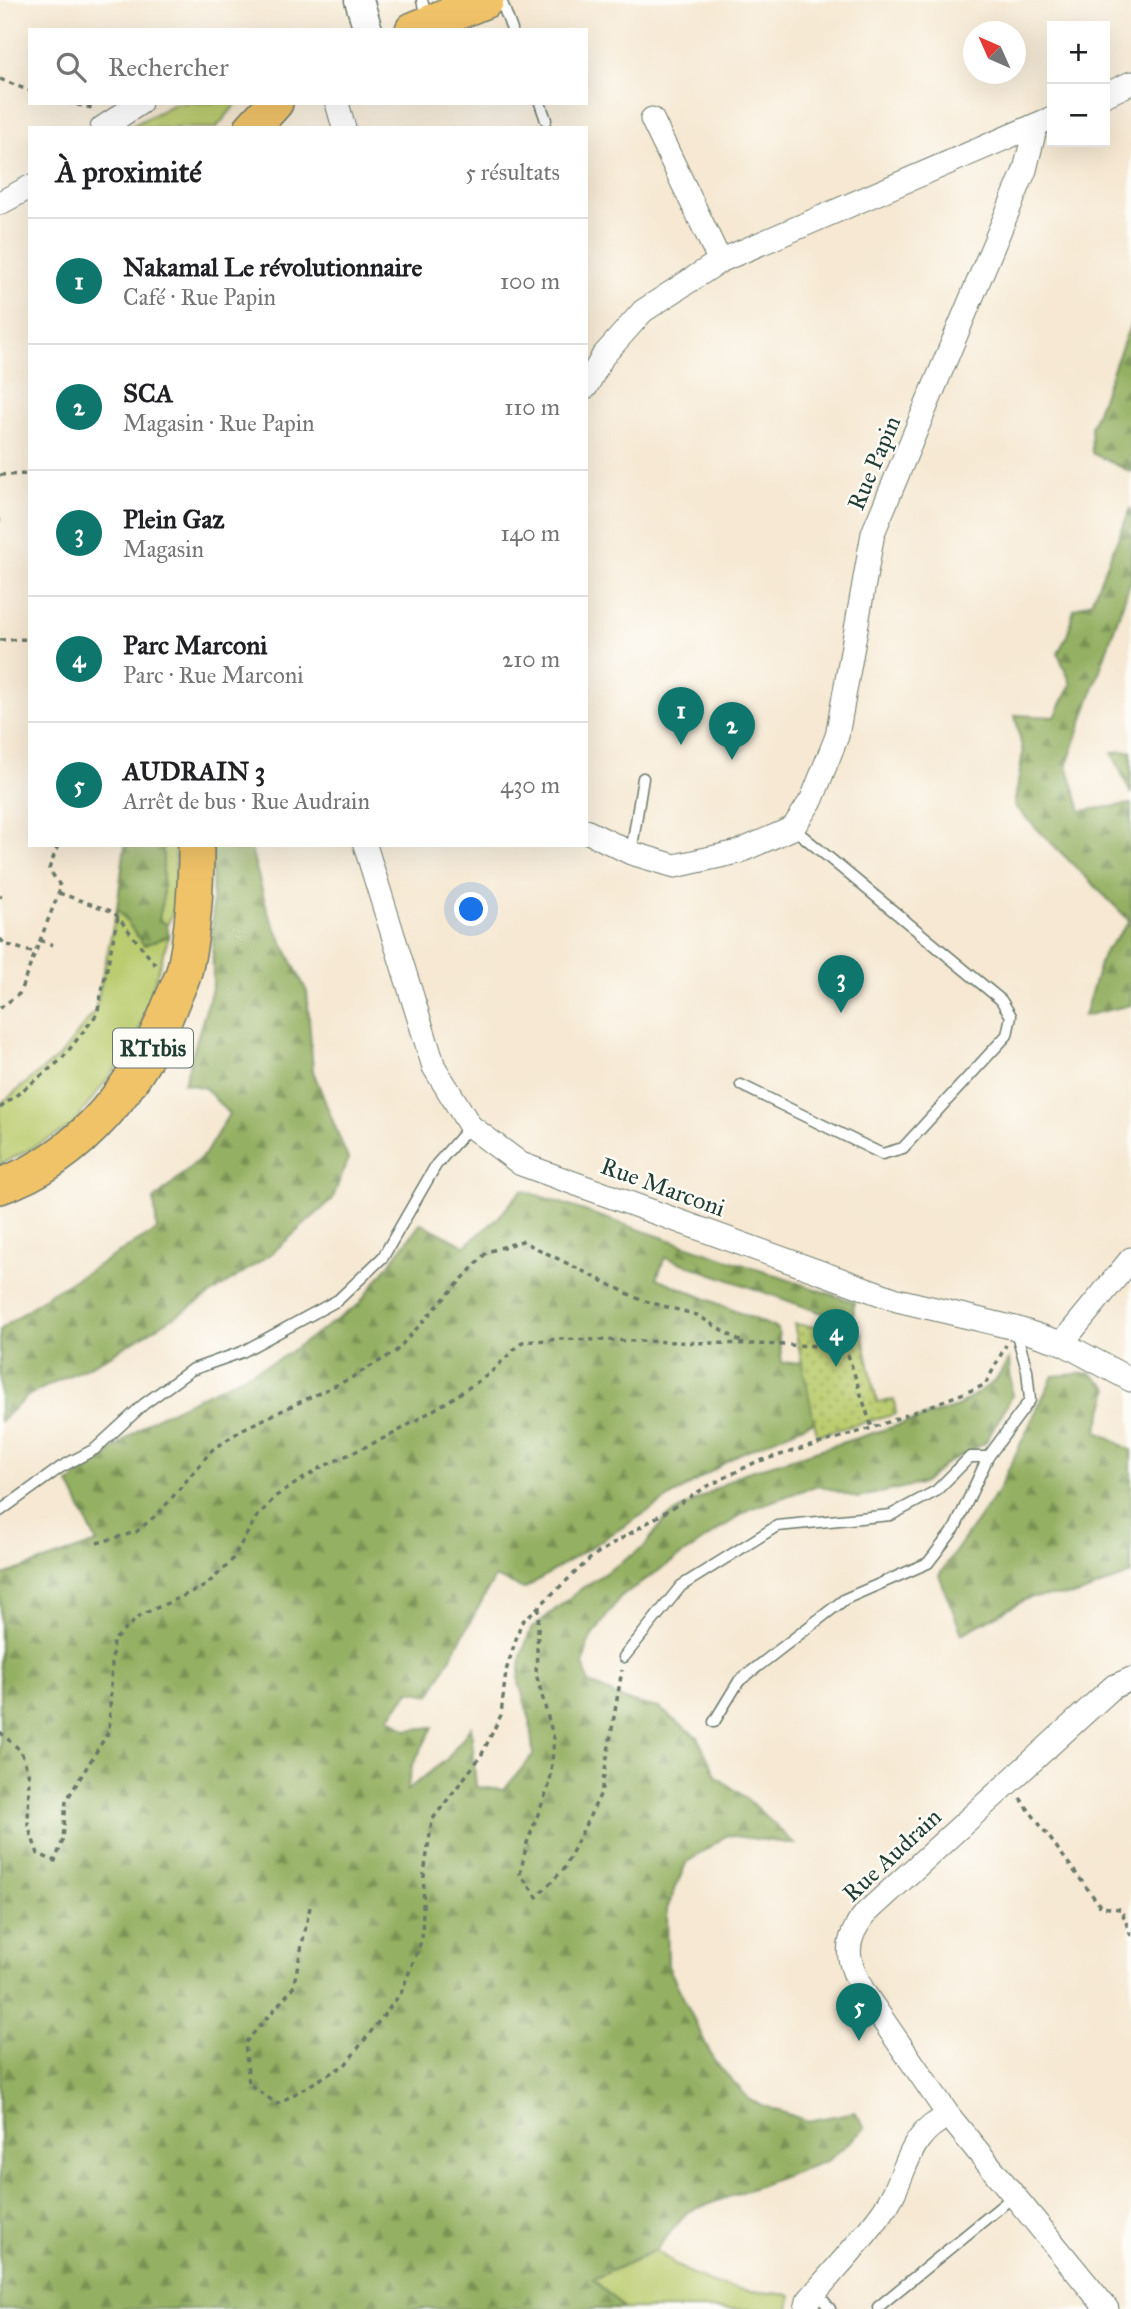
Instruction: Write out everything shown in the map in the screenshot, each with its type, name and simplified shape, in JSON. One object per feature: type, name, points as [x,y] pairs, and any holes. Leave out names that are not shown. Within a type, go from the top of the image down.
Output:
[{"type":"main road","points":[[421,18],[486,0]]},
{"type":"main road","points":[[254,126],[273,105]]},
{"type":"main road","name":"RT1bis","points":[[0,1186],[36,1169],[90,1128],[114,1103],[156,1043],[186,966],[196,887],[196,847]]},
{"type":"street","points":[[359,0],[367,28]]},
{"type":"street","points":[[1110,92],[1131,83]]},
{"type":"street","points":[[105,126],[137,105]]},
{"type":"street","points":[[338,105],[343,126]]},
{"type":"street","points":[[652,119],[720,261]]},
{"type":"street","name":"Rue Papin","points":[[588,383],[603,356],[643,311],[720,261],[1044,122]]},
{"type":"street","name":"Rue Papin","points":[[793,828],[812,799],[836,736],[873,533],[1044,122]]},
{"type":"street","points":[[0,203],[28,188]]},
{"type":"street","points":[[588,832],[631,853],[675,866],[738,852],[793,828]]},
{"type":"street","name":"Rue Marconi","points":[[367,847],[434,1067],[470,1126],[521,1164],[897,1300],[1015,1328],[1062,1343],[1131,1380]]},
{"type":"street","points":[[1062,1343],[1131,1259]]},
{"type":"street","name":"Rue Audrain","points":[[1107,2309],[1015,2194],[948,2116],[865,1994],[853,1973],[848,1950],[853,1928],[866,1913],[1113,1688],[1131,1679]]},
{"type":"street","points":[[817,2303],[901,2182],[913,2143],[931,2123],[948,2116]]},
{"type":"lane","points":[[501,0],[511,28]]},
{"type":"lane","points":[[541,105],[546,120]]},
{"type":"lane","points":[[631,853],[643,778]]},
{"type":"lane","points":[[741,1085],[882,1154],[903,1149],[1007,1035],[1010,1016],[1001,1000],[793,828]]},
{"type":"lane","points":[[0,1511],[61,1467],[95,1449],[144,1404],[191,1370],[242,1352],[338,1300],[383,1257],[436,1165],[470,1126]]},
{"type":"lane","points":[[713,1722],[739,1681],[845,1599],[928,1563],[955,1528],[988,1457],[1030,1401],[1027,1370],[1015,1328]]},
{"type":"lane","points":[[624,1657],[681,1586],[777,1525],[891,1515],[936,1492],[970,1457],[988,1457]]},
{"type":"lane","points":[[878,2306],[1015,2194]]},
{"type":"path","points":[[0,79],[28,90]]},
{"type":"path","points":[[0,475],[28,474]]},
{"type":"path","points":[[0,640],[28,639]]},
{"type":"path","points":[[0,1008],[19,994],[59,893],[61,887],[49,869],[57,847]]},
{"type":"path","points":[[59,893],[114,912],[161,972]]},
{"type":"path","points":[[0,1108],[61,1060],[97,1014],[118,917]]},
{"type":"path","points":[[0,939],[5,944],[35,954]]},
{"type":"path","points":[[40,940],[53,945]]},
{"type":"path","points":[[97,1543],[136,1532],[160,1512],[212,1450],[243,1429],[349,1379],[395,1352],[487,1252],[522,1241],[641,1300],[697,1315],[745,1345]]},
{"type":"path","points":[[310,1907],[293,1988],[245,2043],[249,2084],[277,2104],[345,2065],[401,1993],[422,1939],[424,1874],[432,1820],[486,1746],[501,1715],[506,1671],[521,1623],[593,1556],[708,1486],[756,1462],[872,1428],[985,1385],[1015,1328]]},
{"type":"path","points":[[0,1732],[21,1751],[29,1776],[28,1826],[38,1854],[55,1861],[63,1840],[66,1801],[109,1731],[113,1642],[142,1615],[205,1586],[230,1563],[256,1518],[276,1496],[320,1468],[395,1433],[450,1400],[489,1374],[522,1342],[560,1339],[827,1346],[848,1355],[872,1428]]},
{"type":"path","points":[[539,1605],[536,1674],[554,1739],[550,1783],[527,1843],[520,1874],[537,1897],[564,1869],[601,1793],[624,1657]]},
{"type":"path","points":[[1009,1782],[1101,1907],[1121,1909],[1131,1936]]},
{"type":"green space","points":[[172,105],[235,105],[218,126],[132,126]]},
{"type":"green space","points":[[1131,323],[1131,472],[1092,453],[1091,427]]},
{"type":"green space","points":[[1131,508],[1131,580],[1067,765],[1081,811],[1131,804],[1131,1005],[1084,1016],[1103,954],[1130,921],[1014,806],[1023,753],[1015,715],[1055,717],[1071,684],[1058,653],[1067,636],[1074,609],[1091,602]]},
{"type":"green space","points":[[1131,751],[1131,794],[1112,752]]},
{"type":"green space","points":[[125,847],[163,847],[163,896],[159,919],[167,925],[169,936],[144,945],[117,908]]},
{"type":"green space","points":[[163,847],[175,847],[176,907],[167,925],[159,919],[163,896]]},
{"type":"green space","points":[[212,847],[251,847],[268,913],[307,992],[313,1071],[348,1159],[332,1200],[271,1254],[199,1302],[107,1357],[29,1395],[0,1421],[0,1330],[48,1295],[157,1230],[154,1200],[205,1154],[229,1114],[205,1088],[184,1083],[213,985]]},
{"type":"green space","points":[[117,908],[144,945],[169,936],[135,1043],[71,1127],[0,1165],[0,1104],[61,1055],[95,1011]]},
{"type":"green space","points":[[522,1190],[854,1302],[853,1324],[665,1257],[657,1278],[778,1329],[782,1363],[810,1362],[827,1416],[739,1454],[524,1589],[495,1577],[430,1695],[410,1691],[389,1717],[407,1730],[433,1727],[412,1766],[407,1790],[447,1759],[471,1727],[476,1787],[504,1790],[533,1755],[530,1720],[519,1683],[521,1656],[531,1629],[582,1588],[643,1548],[666,1518],[741,1474],[957,1407],[996,1380],[1009,1359],[1012,1396],[985,1443],[947,1463],[924,1483],[857,1498],[818,1485],[750,1509],[620,1597],[588,1643],[583,1664],[589,1683],[627,1701],[659,1708],[697,1737],[717,1777],[746,1798],[795,1844],[727,1835],[686,1863],[667,1909],[668,1966],[714,2061],[751,2101],[807,2121],[855,2112],[865,2128],[829,2160],[687,2212],[656,2250],[593,2279],[624,2309],[0,2309],[0,1576],[97,1543],[69,1483],[151,1420],[281,1358],[358,1305],[421,1223],[465,1246],[498,1218]]},
{"type":"green space","points":[[794,1324],[862,1333],[877,1402],[894,1400],[896,1414],[817,1435]]},
{"type":"green space","points":[[1090,1373],[1109,1389],[1097,1431],[1131,1450],[1131,1574],[1077,1595],[1030,1597],[962,1634],[939,1575],[998,1491],[1053,1376]]},
{"type":"green space","points":[[656,2250],[689,2273],[719,2285],[791,2295],[789,2309],[624,2309],[593,2279]]},
{"type":"place","name":"Nakamal Le révolutionnaire","points":[[681,745]]},
{"type":"place","name":"SCA","points":[[732,760]]},
{"type":"place","name":"Plein Gaz","points":[[841,1013]]},
{"type":"place","name":"Parc Marconi","points":[[836,1367]]},
{"type":"place","name":"AUDRAIN 3","points":[[859,2041]]}]
